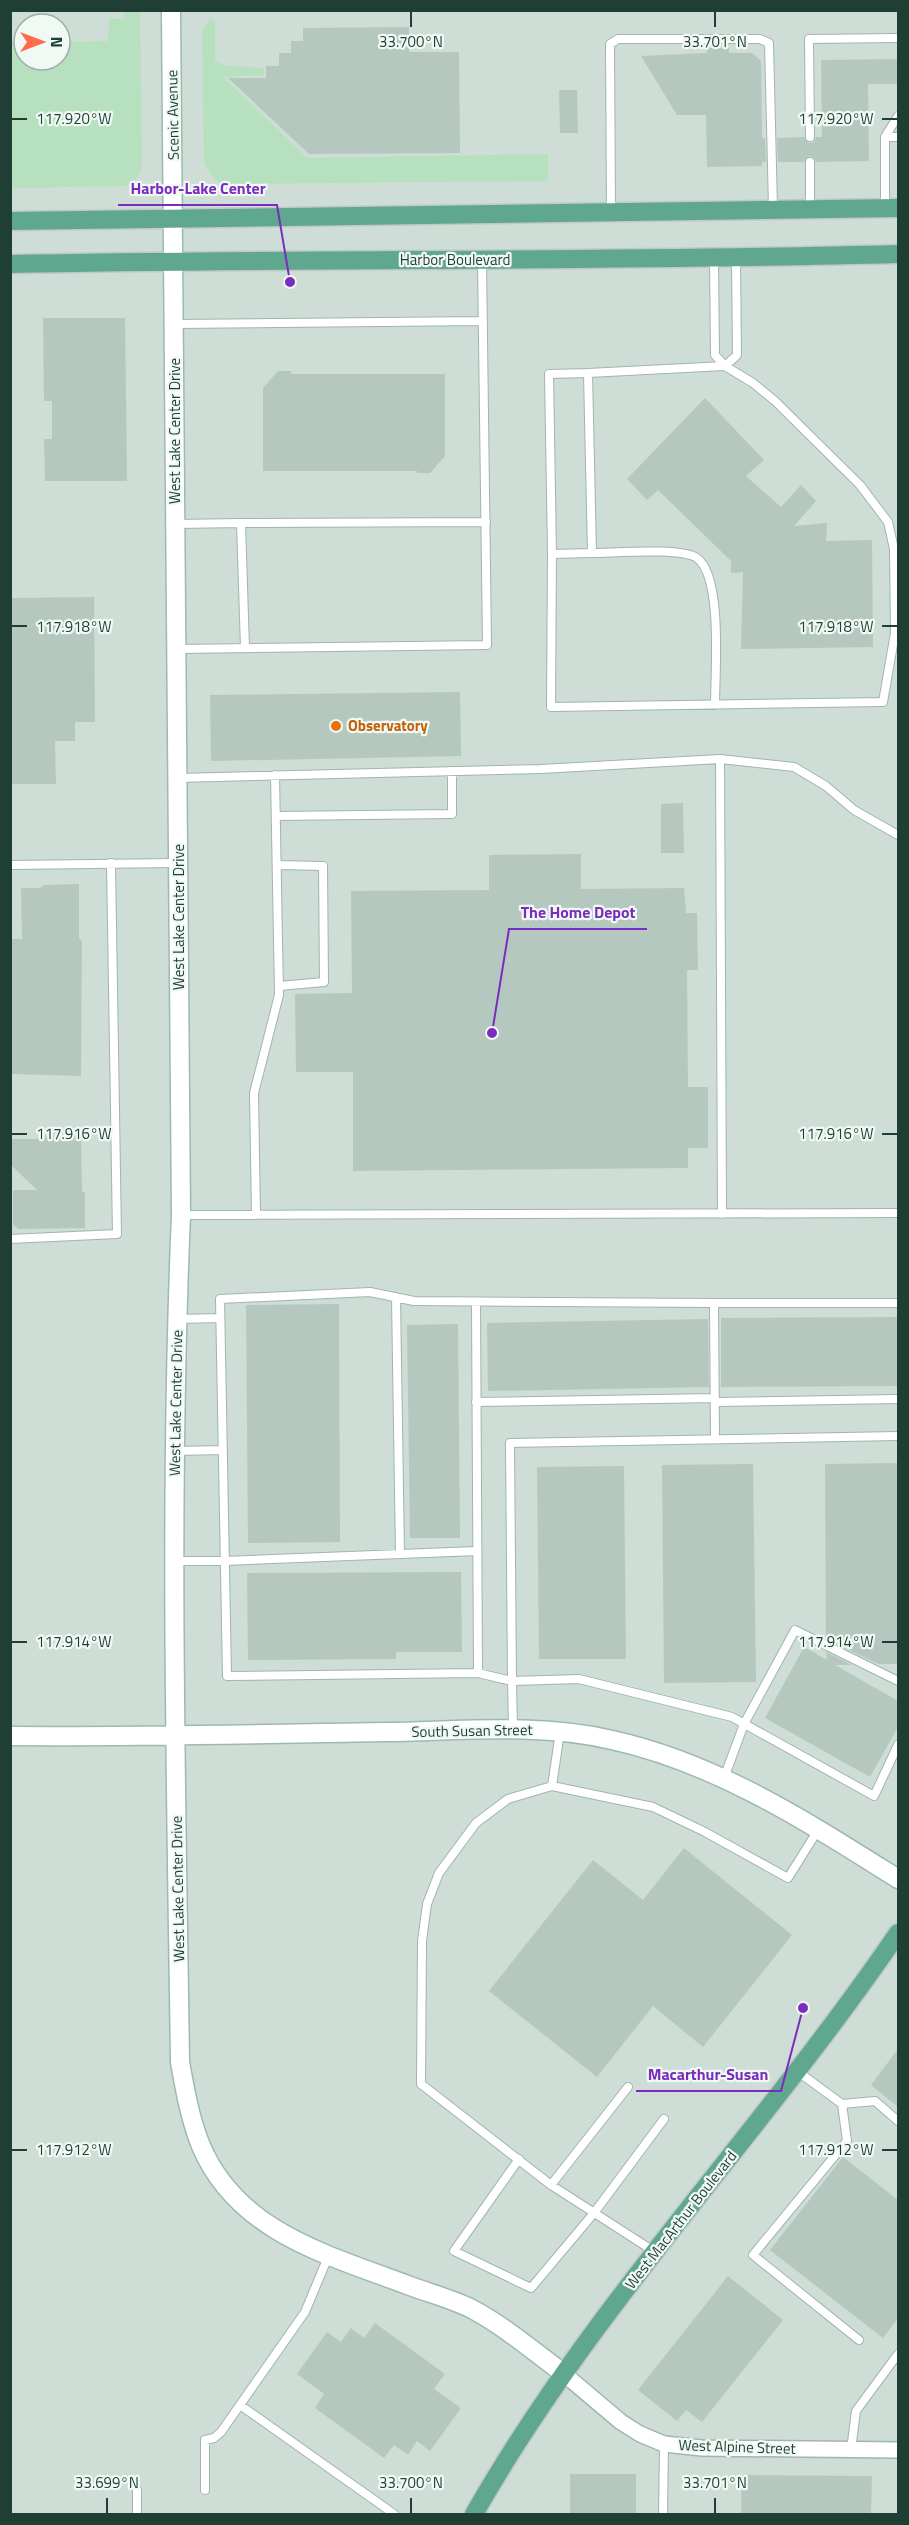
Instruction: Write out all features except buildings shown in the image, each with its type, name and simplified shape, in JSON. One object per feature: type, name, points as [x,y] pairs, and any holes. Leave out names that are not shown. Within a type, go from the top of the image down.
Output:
[{"type":"main road","points":[[10,221],[892,208]]},
{"type":"main road","name":"Harbor Boulevard","points":[[10,264],[174,260],[736,259],[898,254]]},
{"type":"main road","name":"West MacArthur Boulevard","points":[[474,2514],[498,2472],[563,2373],[853,1999],[898,1933]]},
{"type":"street","name":"Scenic Avenue","points":[[171,10],[174,220]]},
{"type":"street","name":"West Lake Center Drive","points":[[174,220],[181,1215],[175,1451],[176,1736],[180,2062],[188,2107],[201,2146],[219,2177],[238,2201],[264,2224],[295,2241],[469,2307],[563,2373]]},
{"type":"street","name":"South Susan Street","points":[[10,1736],[560,1731],[612,1740],[665,1755],[724,1778],[818,1830],[898,1879]]},
{"type":"street","name":"West Alpine Street","points":[[563,2373],[621,2422],[640,2434],[664,2444],[702,2448],[898,2450]]},
{"type":"lane","points":[[810,137],[809,39],[898,38]]},
{"type":"lane","points":[[611,212],[610,44],[618,39],[760,39],[769,43],[773,210]]},
{"type":"lane","points":[[892,208],[885,137],[898,116]]},
{"type":"lane","points":[[885,137],[898,137]]},
{"type":"lane","points":[[810,162],[810,210]]},
{"type":"lane","points":[[714,259],[715,355],[725,366],[753,383],[775,401],[860,485],[880,510],[892,533],[897,605],[895,633],[883,702],[551,707],[552,554],[549,374],[725,366],[737,355],[736,259]]},
{"type":"lane","points":[[177,649],[487,645],[482,260]]},
{"type":"lane","points":[[175,324],[483,321]]},
{"type":"lane","points":[[588,373],[592,553]]},
{"type":"lane","points":[[176,524],[486,522]]},
{"type":"lane","points":[[241,523],[245,648]]},
{"type":"lane","points":[[552,554],[676,552],[697,558],[710,575],[715,602],[716,705]]},
{"type":"lane","points":[[178,778],[541,769],[720,759],[794,767],[826,786],[854,810],[898,835]]},
{"type":"lane","points":[[720,759],[722,1214]]},
{"type":"lane","points":[[276,816],[452,814],[452,771]]},
{"type":"lane","points":[[256,1215],[254,1094],[279,995],[275,775]]},
{"type":"lane","points":[[10,1239],[117,1234],[111,863]]},
{"type":"lane","points":[[10,865],[178,863]]},
{"type":"lane","points":[[277,866],[323,867],[324,982],[279,986]]},
{"type":"lane","points":[[181,1215],[898,1213]]},
{"type":"lane","points":[[898,1303],[414,1301],[370,1292],[220,1299],[227,1676],[478,1673],[512,1682],[579,1679],[732,1717],[874,1796],[898,1745]]},
{"type":"lane","points":[[396,1297],[400,1554]]},
{"type":"lane","points":[[476,1302],[478,1673]]},
{"type":"lane","points":[[714,1303],[715,1439]]},
{"type":"lane","points":[[177,1319],[220,1318]]},
{"type":"lane","points":[[476,1402],[898,1399]]},
{"type":"lane","points":[[513,1730],[510,1443],[898,1436]]},
{"type":"lane","points":[[175,1451],[223,1450]]},
{"type":"lane","points":[[175,1561],[477,1551]]},
{"type":"lane","points":[[724,1778],[744,1724],[795,1630],[898,1681]]},
{"type":"lane","points":[[552,1785],[560,1731]]},
{"type":"lane","points":[[656,2252],[551,2185],[421,2084],[422,1941],[427,1904],[439,1873],[476,1823],[508,1799],[552,1785],[653,1807],[705,1832],[788,1878],[818,1830]]},
{"type":"lane","points":[[797,2071],[842,2104],[875,2101],[898,2121]]},
{"type":"lane","points":[[551,2185],[628,2087]]},
{"type":"lane","points":[[842,2104],[847,2141],[753,2255],[860,2340]]},
{"type":"lane","points":[[519,2159],[454,2251],[531,2288],[594,2212],[664,2119]]},
{"type":"lane","points":[[205,2490],[205,2440],[214,2439],[221,2432],[304,2312],[329,2254]]},
{"type":"lane","points":[[851,2450],[856,2410],[898,2354]]},
{"type":"lane","points":[[240,2405],[394,2514]]},
{"type":"lane","points":[[663,2514],[664,2444]]},
{"type":"lane","points":[[136,2490],[136,2514]]},
{"type":"shaded area","points":[[11,11],[898,11],[898,2514],[11,2514]]},
{"type":"green space","points":[[124,11],[140,11],[142,165],[138,177],[126,186],[11,188],[11,42],[12,72],[72,72],[72,42],[108,41],[109,19],[124,19]]},
{"type":"green space","points":[[210,18],[215,22],[215,61],[227,66],[264,68],[263,75],[223,77],[307,158],[548,154],[548,181],[221,184],[212,176],[204,163],[202,33]]},
{"type":"place","name":"Harbor-Lake Center","points":[[290,282]]},
{"type":"place","name":"Observatory","points":[[336,726]]},
{"type":"place","name":"The Home Depot","points":[[492,1033]]},
{"type":"place","name":"Macarthur-Susan","points":[[803,2008]]}]
